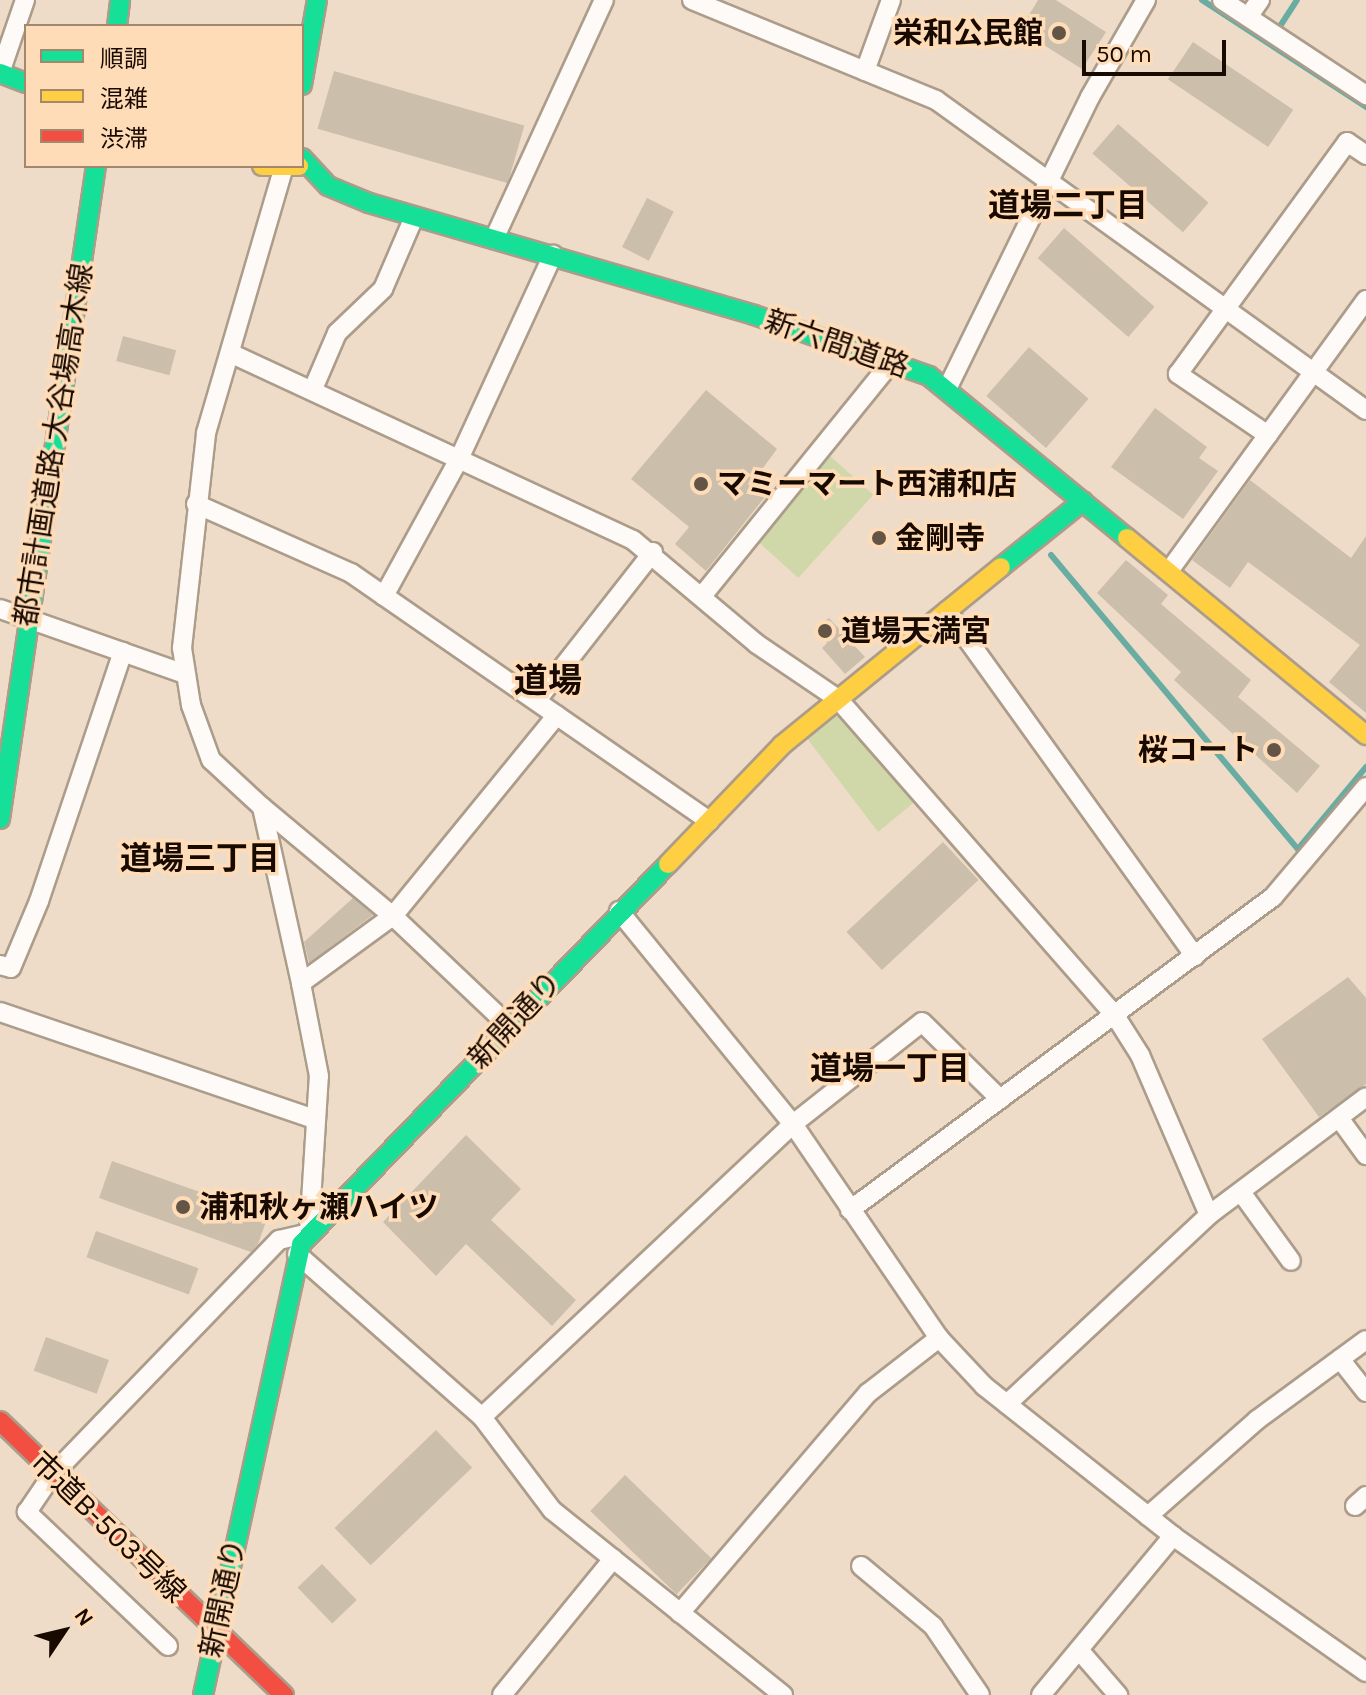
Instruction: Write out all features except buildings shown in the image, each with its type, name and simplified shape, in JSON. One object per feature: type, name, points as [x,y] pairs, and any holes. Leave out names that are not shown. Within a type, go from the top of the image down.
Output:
[{"type":"street","points":[[24,82],[0,73],[25,0]]},
{"type":"street","points":[[117,24],[120,0]]},
{"type":"street","points":[[304,74],[317,0]]},
{"type":"street","points":[[494,239],[604,0]]},
{"type":"street","points":[[692,0],[936,100],[1223,311],[1314,371],[1366,410]]},
{"type":"street","points":[[865,71],[891,0]]},
{"type":"street","points":[[947,389],[1049,182],[1146,0]]},
{"type":"street","points":[[1222,0],[1366,95]]},
{"type":"street","points":[[1248,17],[1260,0]]},
{"type":"street","points":[[1268,435],[1178,374],[1347,142],[1366,155]]},
{"type":"street","name":"都市計画道路 大谷場高木線","points":[[0,819],[96,168]]},
{"type":"street","points":[[297,168],[230,353],[206,433],[182,648],[185,674],[211,760],[262,807],[393,916],[510,1027]]},
{"type":"street","name":"新六間道路","points":[[303,168],[328,186],[414,217],[553,255],[893,360],[947,389],[1366,735]]},
{"type":"street","points":[[313,389],[337,333],[383,289],[414,217]]},
{"type":"street","points":[[384,596],[459,459],[553,255]]},
{"type":"street","points":[[1169,571],[1366,300]]},
{"type":"street","points":[[230,353],[313,389],[653,552],[757,644],[838,699],[1114,1014],[1140,1055],[1209,1215]]},
{"type":"street","points":[[702,596],[893,360]]},
{"type":"street","name":"新開通り","points":[[203,1695],[297,1254],[309,1233],[802,725],[1083,501]]},
{"type":"street","points":[[196,504],[351,573],[709,821]]},
{"type":"street","points":[[537,700],[653,552]]},
{"type":"street","points":[[0,609],[185,674]]},
{"type":"street","points":[[947,611],[1195,956]]},
{"type":"street","points":[[0,965],[11,968],[39,901],[123,652]]},
{"type":"street","points":[[301,983],[393,916],[557,715]]},
{"type":"street","points":[[850,1210],[1273,897],[1366,787]]},
{"type":"street","points":[[168,1646],[27,1512],[52,1475],[279,1240],[309,1233],[319,1076],[262,807]]},
{"type":"street","points":[[619,911],[793,1124],[939,1338],[1007,1404],[1173,1536],[1362,1663]]},
{"type":"street","points":[[0,1012],[314,1119]]},
{"type":"street","points":[[482,1417],[793,1124],[922,1022],[1000,1099]]},
{"type":"street","points":[[1007,1404],[1209,1215],[1366,1097]]},
{"type":"street","points":[[1339,1118],[1366,1155]]},
{"type":"street","points":[[1241,1192],[1291,1261]]},
{"type":"street","points":[[297,1254],[482,1417],[552,1510],[783,1695]]},
{"type":"street","points":[[680,1613],[868,1393],[939,1338]]},
{"type":"street","points":[[1148,1516],[1257,1420],[1366,1340]]},
{"type":"street","points":[[1340,1359],[1366,1392]]},
{"type":"street","name":"市道B-503号線","points":[[0,1421],[52,1475],[284,1695]]},
{"type":"street","points":[[1041,1695],[1173,1536]]},
{"type":"street","points":[[502,1695],[613,1559]]},
{"type":"street","points":[[861,1566],[933,1626],[980,1695]]},
{"type":"street","points":[[1079,1650],[1118,1695]]},
{"type":"green space","points":[[828,454],[873,495],[798,578],[753,537]]},
{"type":"green space","points":[[834,716],[849,718],[917,800],[878,832],[806,737]]},
{"type":"waterway","points":[[1202,0],[1366,107]]},
{"type":"waterway","points":[[1275,34],[1297,0]]},
{"type":"waterway","points":[[1051,555],[1298,849],[1366,767]]},
{"type":"traffic: fast","points":[[117,24],[120,0]]},
{"type":"traffic: fast","points":[[304,74],[317,0]]},
{"type":"traffic: fast","points":[[0,73],[24,82]]},
{"type":"traffic: fast","points":[[304,160],[328,186],[369,203],[754,315],[929,376],[1127,538]]},
{"type":"traffic: fast","points":[[0,819],[96,168]]},
{"type":"traffic: fast","points":[[1001,567],[1083,501]]},
{"type":"traffic: fast","points":[[203,1695],[301,1244],[668,864]]},
{"type":"traffic: slow","points":[[1127,538],[1366,735]]},
{"type":"traffic: slow","points":[[668,864],[782,745],[1001,567]]},
{"type":"traffic: jam","points":[[0,1421],[284,1695]]},
{"type":"place","name":"栄和公民館","points":[[1059,33]]},
{"type":"place","name":"マミーマート西浦和店","points":[[701,484]]},
{"type":"place","name":"金剛寺","points":[[879,538]]},
{"type":"place","name":"道場天満宮","points":[[825,631]]},
{"type":"place","name":"桜コート","points":[[1274,750]]},
{"type":"place","name":"浦和秋ヶ瀬ハイツ","points":[[183,1207]]},
{"type":"district","name":"道場二丁目","points":[[1068,206]]},
{"type":"district","name":"道場","points":[[548,682]]},
{"type":"district","name":"道場三丁目","points":[[200,859]]},
{"type":"district","name":"道場一丁目","points":[[890,1069]]}]
